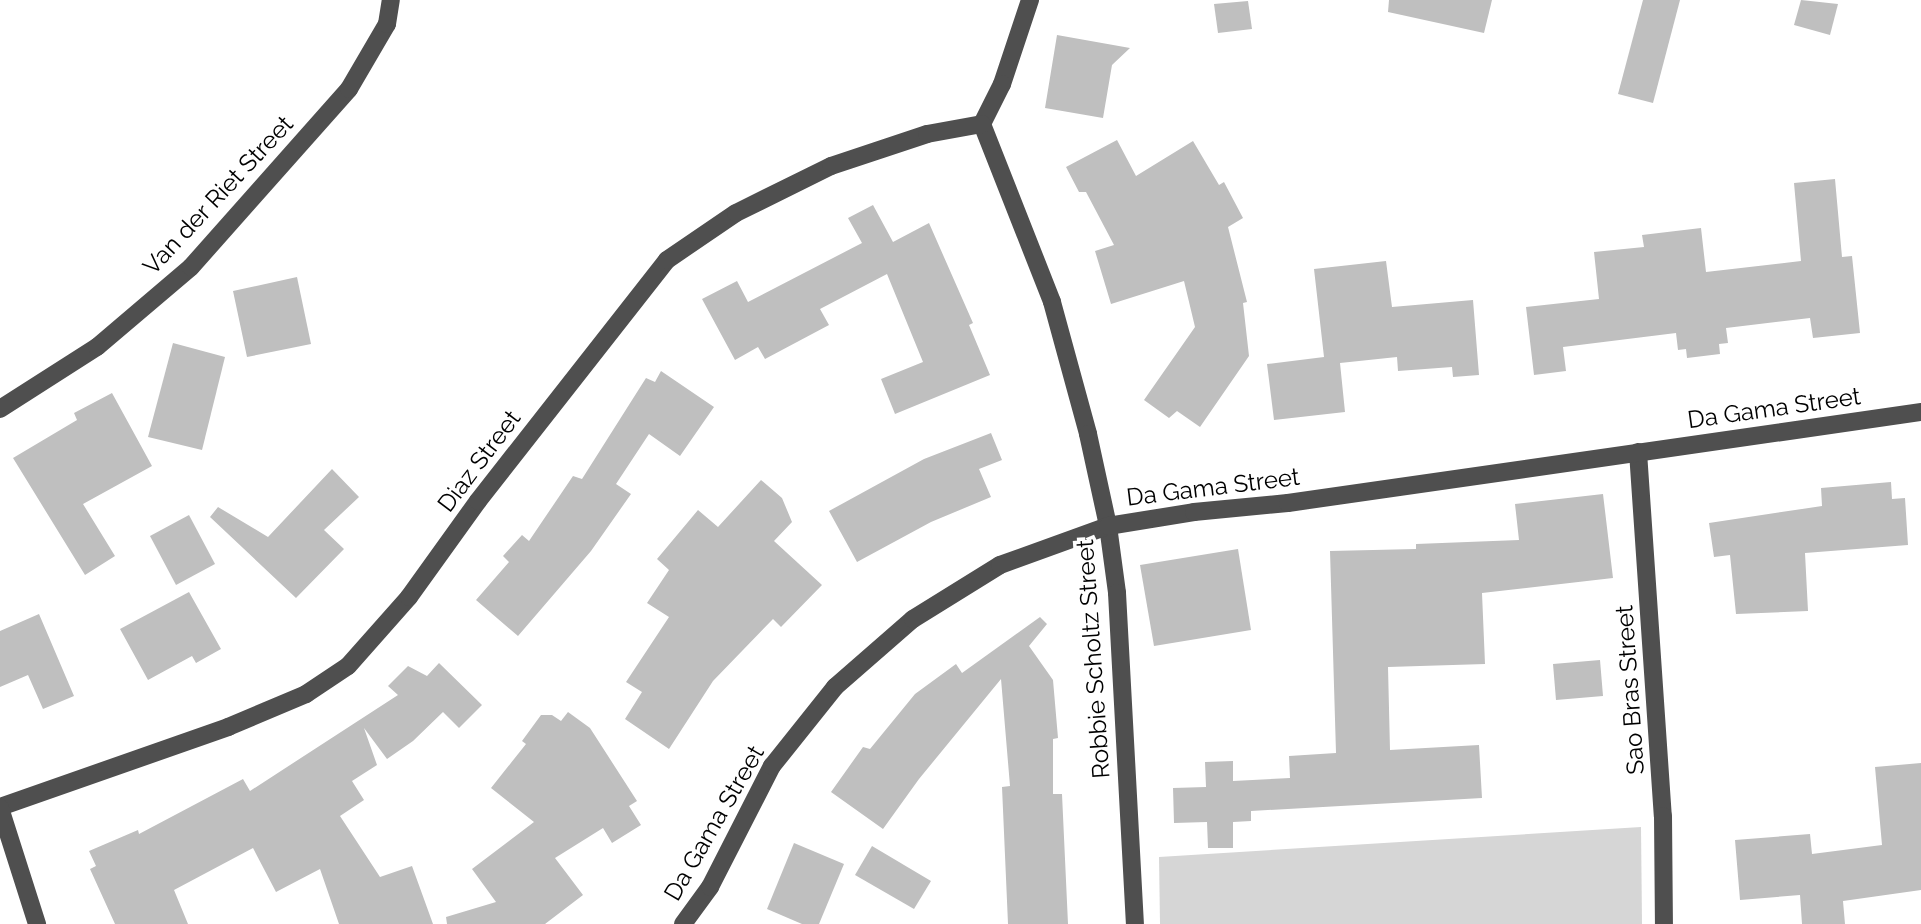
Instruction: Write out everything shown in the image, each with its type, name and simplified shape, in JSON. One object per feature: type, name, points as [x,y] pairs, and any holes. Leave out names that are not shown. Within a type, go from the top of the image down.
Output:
[{"type":"street","name":"Van der Riet Street","points":[[0,409],[97,347],[191,267],[349,89],[387,24],[391,0]]},
{"type":"street","points":[[982,124],[1002,84],[1030,0]]},
{"type":"street","name":"Robbie Scholtz Street","points":[[982,124],[1052,302],[1088,434],[1108,526],[1117,593],[1135,924]]},
{"type":"street","name":"Diaz Street","points":[[0,808],[228,727],[306,695],[348,666],[410,597],[495,480],[667,261],[736,213],[831,166],[927,134],[982,124]]},
{"type":"street","name":"Da Gama Street","points":[[683,924],[710,887],[772,766],[835,687],[913,619],[1000,565],[1108,526],[1921,412]]},
{"type":"street","name":"Sao Bras Street","points":[[1638,452],[1663,816],[1664,924]]},
{"type":"street","points":[[0,808],[31,895],[37,924]]},
{"type":"street","points":[[700,924],[710,887]]},
{"type":"shaded area","points":[[1641,827],[1642,924],[1160,924],[1159,857]]},
{"type":"building","points":[[1389,0],[1492,0],[1484,33],[1388,12]]},
{"type":"building","points":[[1643,0],[1680,0],[1653,103],[1618,94]]},
{"type":"building","points":[[1801,0],[1838,4],[1830,35],[1794,25]]},
{"type":"building","points":[[1248,1],[1252,29],[1218,33],[1214,4]]},
{"type":"building","points":[[1057,35],[1130,48],[1112,65],[1103,118],[1045,108]]},
{"type":"building","points":[[1117,140],[1136,176],[1193,141],[1219,185],[1224,182],[1243,218],[1228,227],[1247,302],[1243,303],[1249,356],[1200,427],[1177,411],[1169,418],[1144,400],[1195,327],[1184,281],[1111,304],[1095,251],[1114,245],[1086,192],[1079,192],[1066,167]]},
{"type":"building","points":[[1835,179],[1842,257],[1852,256],[1860,333],[1813,338],[1810,318],[1726,328],[1728,343],[1719,344],[1720,354],[1687,358],[1686,349],[1678,350],[1676,333],[1563,347],[1566,371],[1534,375],[1526,307],[1599,299],[1594,252],[1644,247],[1642,235],[1701,228],[1706,272],[1801,261],[1794,183]]},
{"type":"building","points":[[873,205],[893,242],[929,223],[973,323],[969,325],[990,375],[895,414],[881,379],[923,362],[887,274],[820,309],[829,325],[765,359],[758,347],[735,360],[702,299],[737,281],[748,302],[862,243],[848,218]]},
{"type":"building","points":[[1386,261],[1392,307],[1473,300],[1479,375],[1453,377],[1452,367],[1398,371],[1397,357],[1340,363],[1345,412],[1274,420],[1267,364],[1324,357],[1314,269]]},
{"type":"building","points":[[297,277],[311,344],[247,357],[233,291]]},
{"type":"building","points":[[173,343],[225,357],[202,450],[148,437]]},
{"type":"building","points":[[661,371],[714,407],[680,456],[649,434],[616,484],[631,494],[591,551],[518,636],[476,600],[509,562],[503,556],[522,535],[529,541],[573,476],[582,479],[646,378],[655,382]]},
{"type":"building","points":[[112,393],[152,466],[83,504],[115,556],[85,575],[13,458],[77,420],[74,413]]},
{"type":"building","points":[[991,433],[1002,460],[979,469],[991,497],[931,522],[857,562],[829,511],[924,459]]},
{"type":"building","points":[[332,469],[359,497],[324,530],[344,549],[296,598],[210,517],[218,507],[268,537]]},
{"type":"building","points":[[761,480],[782,498],[792,522],[774,541],[822,585],[781,627],[773,619],[713,681],[669,749],[625,719],[642,692],[626,682],[669,617],[647,603],[669,570],[657,559],[698,510],[718,527]]},
{"type":"building","points":[[1891,482],[1892,499],[1905,498],[1908,545],[1805,553],[1808,611],[1736,614],[1730,555],[1714,557],[1709,523],[1822,506],[1821,488]]},
{"type":"building","points":[[1603,494],[1613,578],[1482,593],[1485,664],[1388,667],[1390,750],[1479,745],[1482,798],[1251,811],[1251,821],[1233,822],[1233,848],[1208,848],[1207,822],[1174,823],[1173,788],[1206,787],[1205,762],[1233,761],[1233,781],[1290,778],[1289,756],[1336,753],[1330,551],[1416,549],[1416,544],[1519,540],[1515,504]]},
{"type":"building","points":[[189,515],[215,564],[176,585],[150,536]]},
{"type":"building","points":[[1238,549],[1251,630],[1154,646],[1140,565]]},
{"type":"building","points":[[189,592],[221,649],[196,663],[192,656],[148,680],[120,629]]},
{"type":"building","points":[[39,614],[74,696],[43,709],[28,675],[0,687],[0,631]]},
{"type":"building","points":[[1040,617],[1047,624],[1029,646],[1053,680],[1058,738],[1053,739],[1053,794],[1062,794],[1068,924],[1008,924],[1002,787],[1010,786],[1001,679],[919,779],[883,829],[831,792],[863,747],[870,749],[915,694],[956,664],[962,673]]},
{"type":"building","points":[[1600,660],[1603,696],[1556,700],[1553,664]]},
{"type":"building","points":[[439,663],[482,705],[459,728],[443,712],[413,741],[387,759],[364,728],[377,765],[352,781],[364,800],[340,816],[380,877],[412,866],[433,924],[339,924],[320,869],[276,892],[253,848],[174,890],[188,924],[115,924],[90,869],[96,866],[89,851],[138,830],[139,834],[243,779],[250,791],[398,695],[388,686],[408,666],[427,676]]},
{"type":"building","points":[[568,712],[590,728],[637,801],[629,806],[641,825],[612,843],[603,828],[555,858],[583,895],[545,924],[447,924],[446,917],[496,902],[472,869],[534,822],[491,788],[526,744],[522,741],[541,715],[552,715],[561,721]]},
{"type":"building","points":[[1921,763],[1921,890],[1843,901],[1845,924],[1802,924],[1800,895],[1740,900],[1735,840],[1810,834],[1812,854],[1882,845],[1875,767]]},
{"type":"building","points":[[794,843],[844,864],[819,924],[802,924],[767,909]]},
{"type":"building","points":[[872,846],[931,881],[914,909],[855,875]]}]
